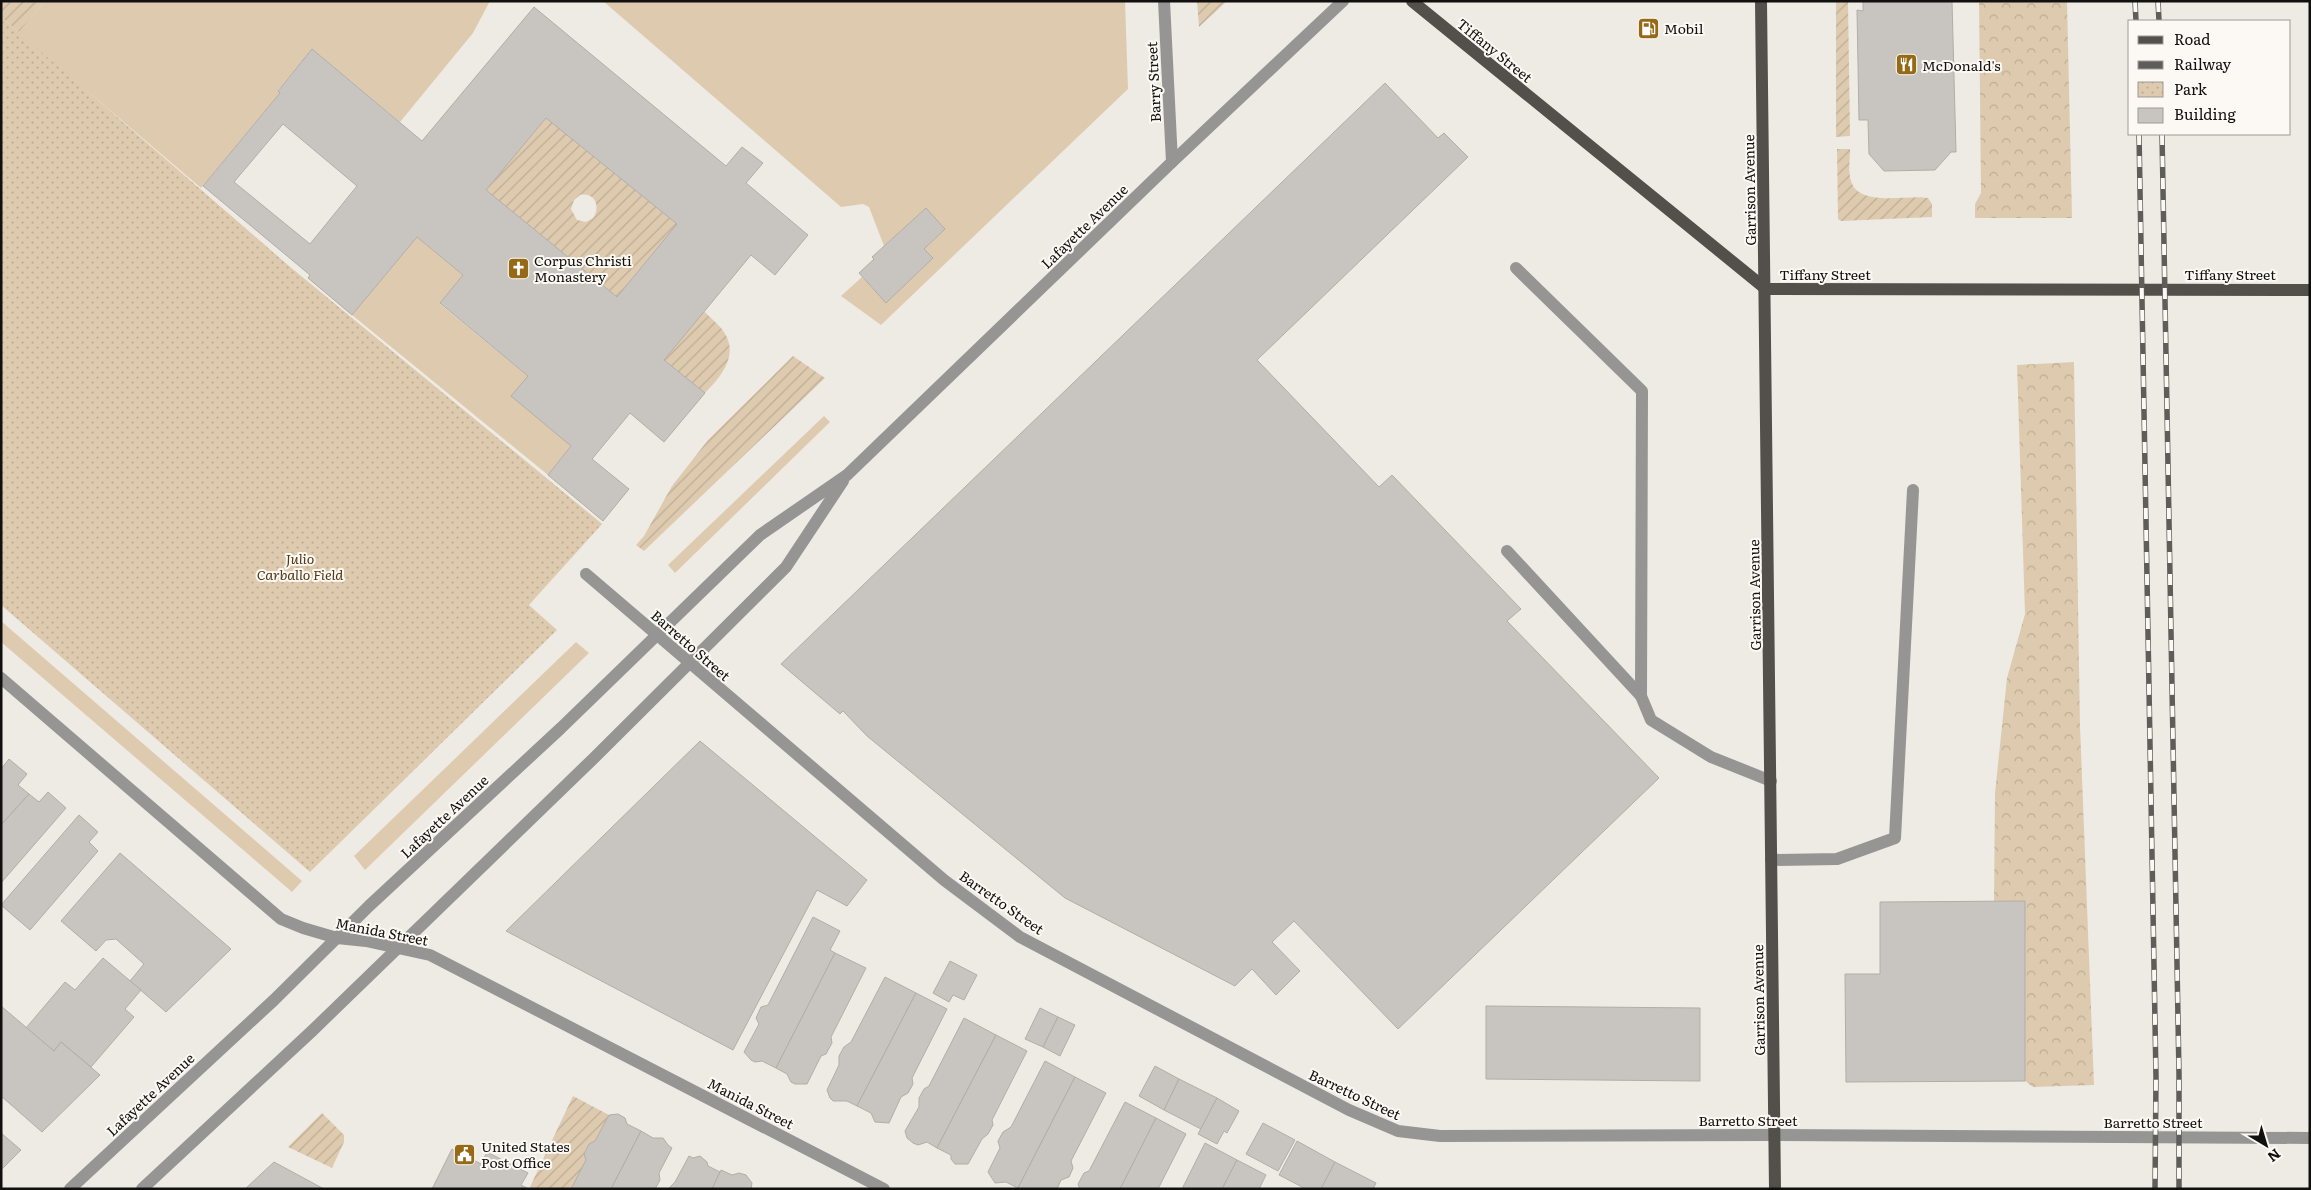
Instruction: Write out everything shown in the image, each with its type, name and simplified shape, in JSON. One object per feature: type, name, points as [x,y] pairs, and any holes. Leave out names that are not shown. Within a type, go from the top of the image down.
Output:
[{"type":"main road","name":"Tiffany Street","points":[[1412,1],[1766,289],[2310,290]]},
{"type":"main road","name":"Garrison Avenue","points":[[1761,1],[1766,289],[1775,1189]]},
{"type":"street","name":"Barry Street","points":[[1164,1],[1172,162]]},
{"type":"street","name":"Lafayette Avenue","points":[[70,1189],[274,1000],[336,938],[657,636],[760,535],[847,474],[1343,1]]},
{"type":"street","points":[[1516,268],[1642,391],[1642,696],[1651,720],[1711,757],[1771,781]]},
{"type":"street","name":"Lafayette Avenue","points":[[142,1189],[312,1031],[594,758],[786,567],[847,474]]},
{"type":"street","points":[[1771,860],[1837,859],[1895,838],[1913,490]]},
{"type":"street","points":[[1507,551],[1642,696]]},
{"type":"street","name":"Barretto Street","points":[[586,574],[944,880],[1020,936],[1349,1110],[1398,1131],[1440,1136],[1774,1135],[2310,1138]]},
{"type":"street","name":"Manida Street","points":[[1,678],[281,919],[336,938],[366,941],[430,955],[884,1189]]},
{"type":"green space","points":[[1,1],[45,1],[19,32],[1,17]]},
{"type":"green space","points":[[45,1],[490,1],[473,33],[400,122],[312,49],[278,90],[280,93],[201,188],[79,84],[290,267],[602,524],[575,553],[1,17],[19,32]]},
{"type":"green space","points":[[603,1],[1125,1],[1128,89],[881,325],[841,296],[862,277],[886,302],[932,259],[924,249],[945,229],[926,208],[884,246],[869,207],[863,204],[841,207]]},
{"type":"green space","points":[[1197,1],[1227,1],[1199,27]]},
{"type":"green space","points":[[1836,1],[1848,1],[1850,136],[1836,137]]},
{"type":"green space","points":[[1979,1],[2067,1],[2072,218],[1975,218],[1975,204],[1981,193]]},
{"type":"green space","name":"Julio Carballo Field","points":[[1,17],[290,267],[602,524],[529,605],[557,630],[310,872],[1,605]]},
{"type":"green space","points":[[546,118],[677,224],[617,297],[486,190]],"holes":[[[580,195],[593,198],[596,205],[593,218],[586,222],[577,220],[571,209],[574,200]]]},
{"type":"green space","points":[[1837,149],[1850,149],[1850,177],[1856,189],[1874,197],[1928,198],[1932,204],[1932,217],[1841,221],[1838,219]]},
{"type":"green space","points":[[417,237],[463,275],[440,304],[528,376],[571,446],[548,475],[352,315]]},
{"type":"green space","points":[[704,311],[721,328],[727,337],[729,346],[727,363],[723,371],[705,393],[664,360]]},
{"type":"green space","points":[[793,356],[825,378],[644,551],[636,545],[644,536],[672,486],[708,440]]},
{"type":"green space","points":[[2074,362],[2080,726],[2094,1085],[2033,1087],[2025,1081],[2025,901],[1994,901],[1995,793],[2007,678],[2025,614],[2017,365]]},
{"type":"green space","points":[[824,416],[830,422],[675,573],[668,565]]},
{"type":"green space","points":[[1,621],[302,881],[292,892],[1,642]]},
{"type":"green space","points":[[576,642],[589,653],[365,870],[354,856]]},
{"type":"green space","points":[[573,1096],[609,1115],[595,1141],[589,1144],[584,1154],[586,1160],[571,1189],[529,1189]]},
{"type":"green space","points":[[322,1113],[344,1135],[344,1142],[332,1168],[288,1147]]},
{"type":"building","name":"McDonald's","points":[[1863,1],[1952,1],[1956,152],[1951,152],[1935,170],[1884,171],[1869,154],[1868,120],[1859,120],[1857,10],[1863,11]]},
{"type":"building","name":"Corpus Christi Monastery","points":[[534,7],[726,166],[742,147],[763,163],[746,183],[808,235],[775,275],[751,255],[664,360],[705,393],[664,442],[630,413],[592,459],[629,489],[603,521],[548,475],[571,446],[511,396],[528,376],[440,303],[463,275],[417,237],[352,315],[308,278],[310,275],[203,186],[280,93],[278,91],[312,49],[422,141]],"holes":[[[546,118],[677,224],[617,297],[486,190]],[[283,124],[357,186],[310,244],[234,182]]]},
{"type":"building","points":[[1385,83],[1438,138],[1444,133],[1468,157],[1257,360],[1379,487],[1392,475],[1521,609],[1507,621],[1659,778],[1398,1029],[1294,921],[1272,942],[1300,971],[1276,995],[1252,969],[1235,986],[1065,898],[867,736],[843,711],[840,714],[781,664]]},
{"type":"building","points":[[926,208],[945,229],[924,249],[933,258],[886,303],[859,273],[874,259],[872,257]]},
{"type":"building","points":[[700,741],[867,880],[847,906],[817,890],[733,1050],[506,931]]},
{"type":"building","points":[[9,759],[27,774],[18,785],[29,794],[1,825],[1,769]]},
{"type":"building","points":[[48,792],[66,808],[1,883],[1,825],[29,794],[39,802]]},
{"type":"building","points":[[79,815],[98,832],[89,842],[98,851],[30,930],[1,905]]},
{"type":"building","points":[[120,853],[231,949],[166,1012],[130,981],[144,964],[116,939],[106,940],[96,951],[61,921]]},
{"type":"building","points":[[2025,901],[2025,1081],[1846,1082],[1845,974],[1880,974],[1880,902]]},
{"type":"building","points":[[813,917],[840,931],[830,950],[835,953],[776,1068],[762,1061],[755,1062],[744,1052],[759,1024],[756,1018],[761,1007],[768,1005]]},
{"type":"building","points":[[835,953],[866,968],[831,1037],[832,1043],[826,1054],[821,1056],[807,1084],[795,1084],[791,1082],[787,1074],[776,1068]]},
{"type":"building","points":[[103,958],[141,990],[125,1009],[134,1017],[91,1067],[61,1042],[54,1051],[26,1028],[65,982],[75,990]]},
{"type":"building","points":[[950,961],[977,975],[964,1000],[953,995],[949,1002],[933,993]]},
{"type":"building","points":[[885,977],[916,993],[857,1106],[847,1101],[833,1101],[827,1090],[839,1065],[839,1056],[844,1047],[851,1042]]},
{"type":"building","points":[[916,993],[947,1009],[912,1078],[913,1084],[908,1093],[901,1097],[889,1123],[875,1122],[871,1113],[857,1106]]},
{"type":"building","points":[[1,1006],[54,1051],[61,1042],[100,1075],[42,1132],[1,1096]]},
{"type":"building","points":[[1486,1006],[1700,1008],[1700,1081],[1486,1079]]},
{"type":"building","points":[[1040,1008],[1058,1017],[1043,1047],[1025,1039]]},
{"type":"building","points":[[1058,1017],[1075,1025],[1060,1056],[1043,1047]]},
{"type":"building","points":[[964,1018],[996,1035],[937,1148],[927,1142],[918,1145],[907,1138],[905,1131],[919,1107],[919,1098],[924,1089],[929,1086]]},
{"type":"building","points":[[996,1035],[1027,1051],[992,1120],[993,1125],[988,1134],[982,1139],[968,1164],[955,1164],[951,1159],[951,1155],[937,1148]]},
{"type":"building","points":[[1045,1061],[1075,1077],[1018,1188],[1006,1182],[995,1183],[988,1172],[1000,1148],[998,1141],[1003,1132],[1011,1127]]},
{"type":"building","points":[[1155,1066],[1179,1079],[1164,1110],[1139,1096]]},
{"type":"building","points":[[1075,1077],[1106,1093],[1071,1161],[1073,1168],[1069,1177],[1061,1180],[1057,1189],[1019,1189],[1018,1188]]},
{"type":"building","points":[[1179,1079],[1217,1098],[1201,1129],[1164,1110]]},
{"type":"building","points":[[1217,1098],[1239,1111],[1227,1133],[1224,1131],[1217,1144],[1198,1134]]},
{"type":"building","points":[[1125,1102],[1156,1118],[1120,1189],[1080,1189],[1078,1184],[1084,1173],[1089,1171]]},
{"type":"building","points":[[618,1114],[625,1118],[627,1124],[641,1131],[611,1189],[571,1189],[586,1160],[584,1154],[589,1144],[595,1141],[609,1115]]},
{"type":"building","points":[[1156,1118],[1186,1134],[1158,1189],[1120,1189]]},
{"type":"building","points":[[1263,1123],[1295,1140],[1278,1171],[1246,1154]]},
{"type":"building","points":[[641,1131],[653,1138],[663,1138],[672,1148],[659,1173],[660,1180],[655,1189],[611,1189]]},
{"type":"building","points":[[1,1133],[21,1150],[1,1170]]},
{"type":"building","points":[[1297,1141],[1335,1162],[1321,1189],[1306,1189],[1279,1175]]},
{"type":"building","points":[[1205,1143],[1237,1160],[1222,1189],[1182,1189]]},
{"type":"building","points":[[452,1149],[481,1164],[487,1152],[528,1173],[521,1185],[529,1189],[432,1189]]},
{"type":"building","points":[[689,1156],[693,1158],[700,1156],[707,1162],[708,1166],[720,1172],[712,1189],[668,1189],[675,1182]]},
{"type":"building","points":[[1237,1160],[1266,1175],[1259,1189],[1222,1189]]},
{"type":"building","points":[[274,1162],[324,1189],[245,1189]]},
{"type":"building","points":[[1335,1162],[1376,1183],[1373,1189],[1321,1189]]},
{"type":"building","points":[[721,1170],[732,1175],[739,1173],[746,1175],[752,1183],[751,1189],[712,1189]]},
{"type":"railway","points":[[2135,1],[2136,20]]},
{"type":"railway","points":[[2158,1],[2159,20]]},
{"type":"railway","points":[[2139,135],[2156,1077],[2155,1189]]},
{"type":"railway","points":[[2162,135],[2179,1074],[2179,1189]]},
{"type":"place","name":"Mobil","points":[[1648,28]]},
{"type":"place","name":"McDonald's","points":[[1906,65]]},
{"type":"place","name":"Corpus Christi Monastery","points":[[518,268]]},
{"type":"place","name":"United States Post Office","points":[[465,1154]]}]
